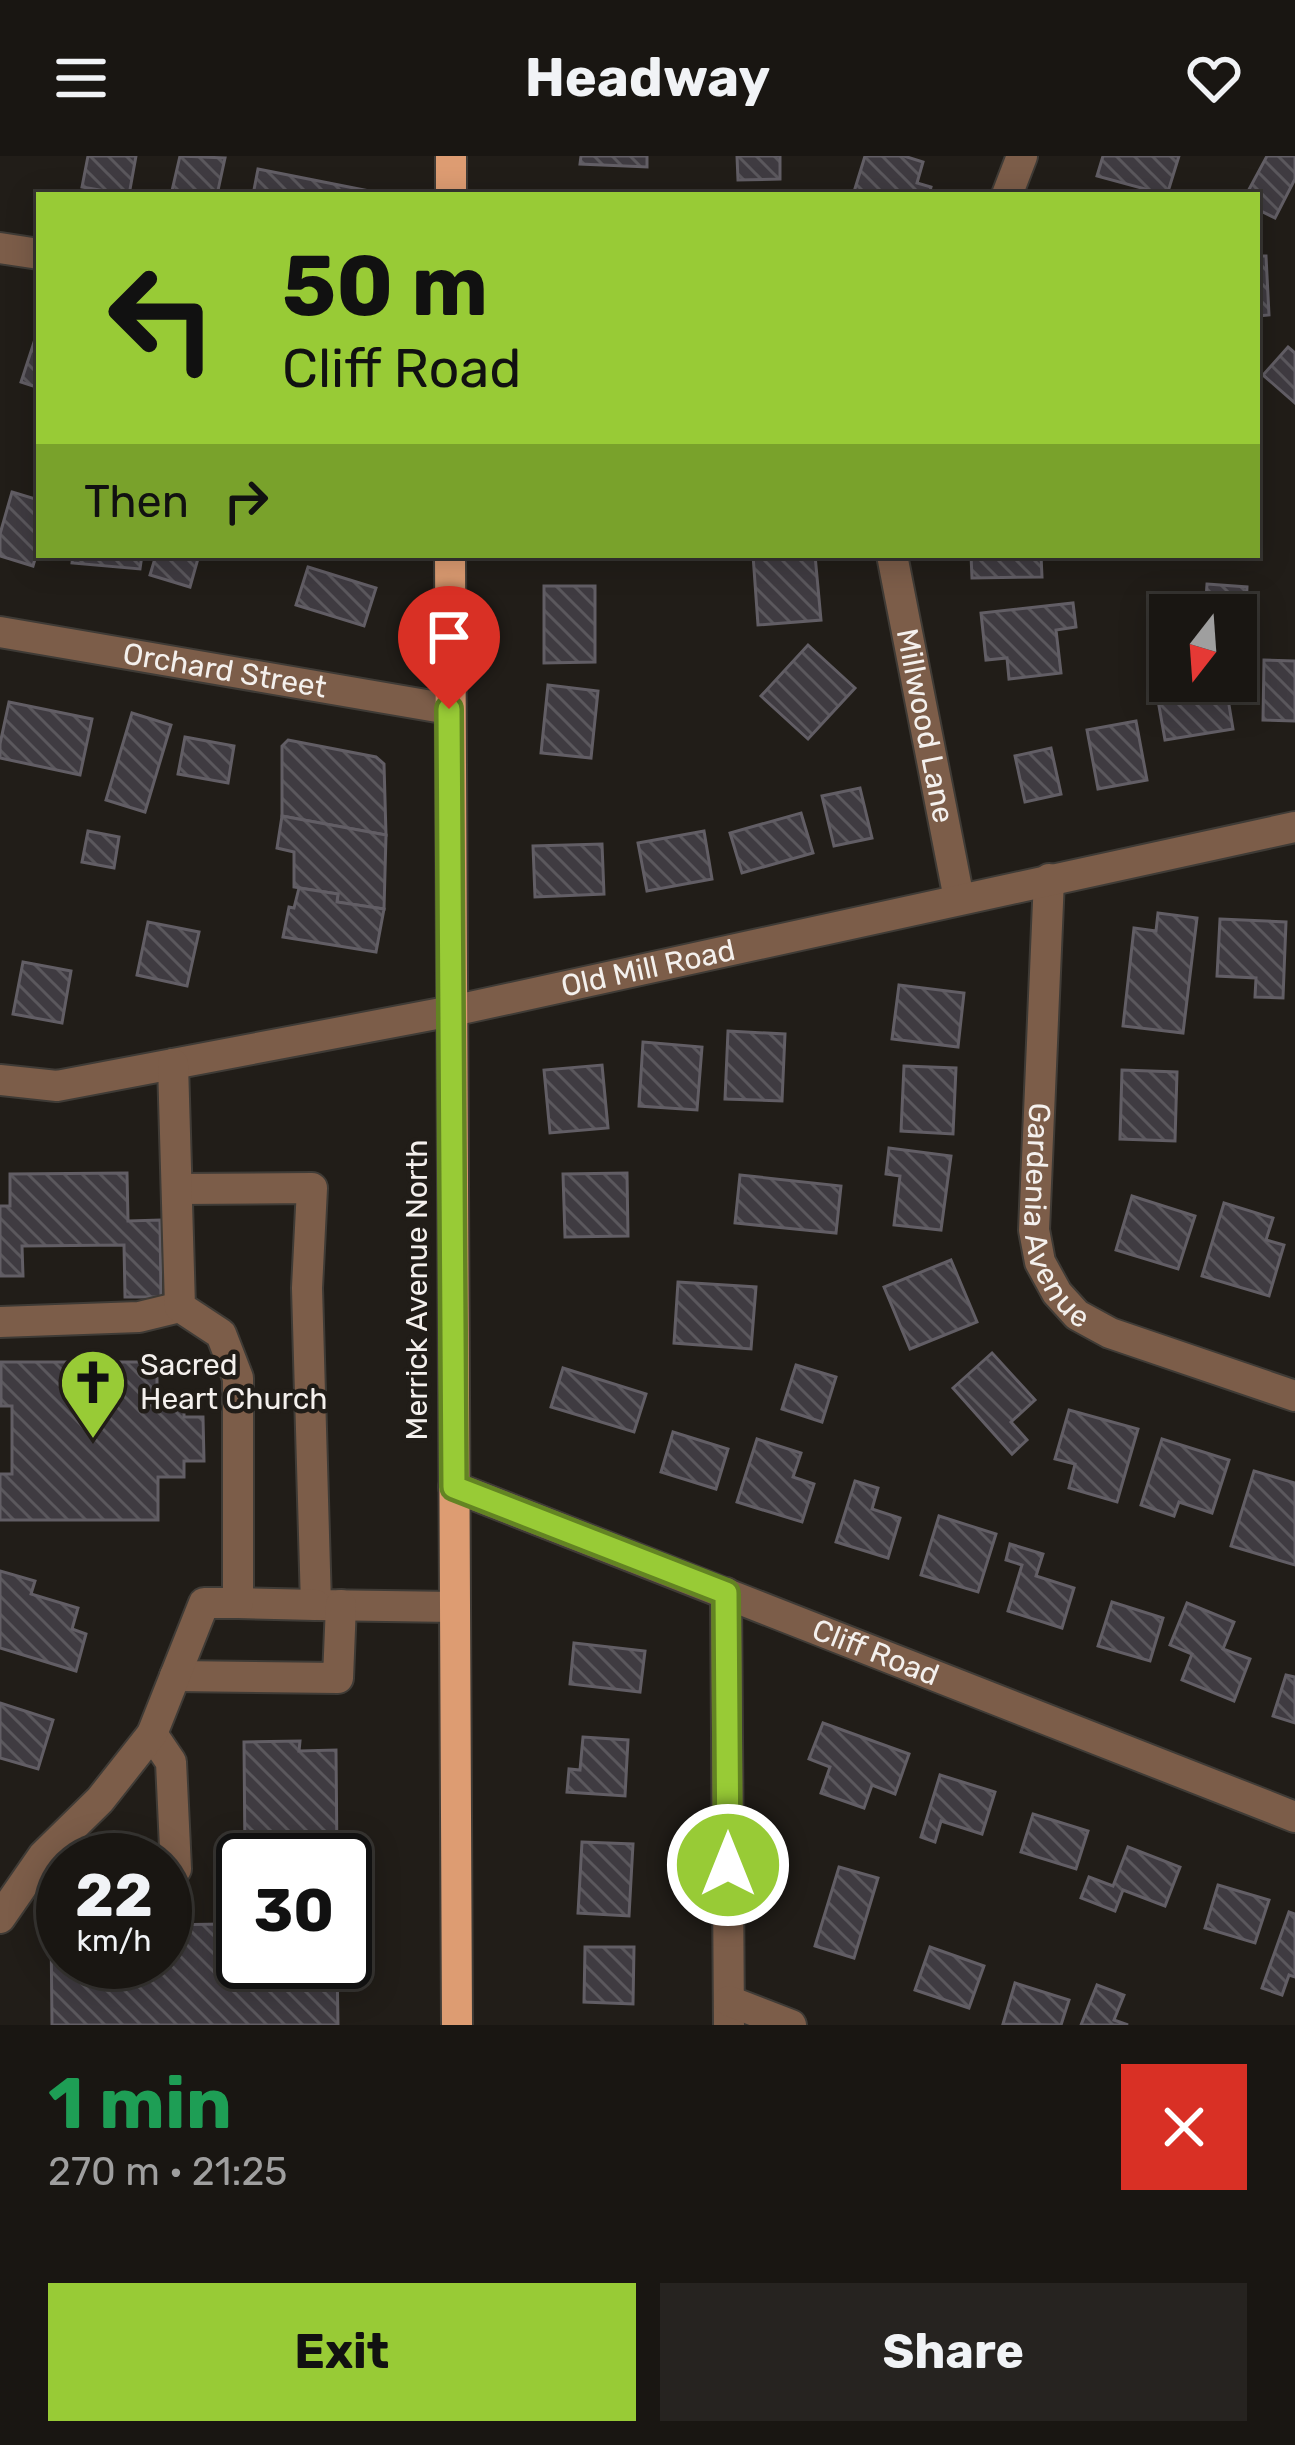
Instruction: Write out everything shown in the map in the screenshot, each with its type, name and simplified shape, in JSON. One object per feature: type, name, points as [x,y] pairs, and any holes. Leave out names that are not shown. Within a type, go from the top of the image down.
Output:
[{"type":"main road","points":[[451,156],[451,192]]},
{"type":"main road","name":"Merrick Avenue North","points":[[450,558],[457,2025]]},
{"type":"street","points":[[1008,192],[1022,156]]},
{"type":"street","points":[[0,248],[36,254]]},
{"type":"street","name":"Millwood Lane","points":[[893,558],[959,898]]},
{"type":"street","name":"Orchard Street","points":[[0,632],[449,709]]},
{"type":"street","name":"Old Mill Road","points":[[0,1080],[57,1086],[452,1011],[1295,827]]},
{"type":"street","name":"Gardenia Avenue","points":[[1048,879],[1034,1230],[1040,1262],[1057,1293],[1077,1315],[1110,1333],[1295,1396]]},
{"type":"street","points":[[173,1064],[180,1307]]},
{"type":"street","points":[[176,1676],[338,1678],[328,1605],[307,1288],[312,1188],[178,1189]]},
{"type":"street","points":[[0,1322],[140,1317],[180,1307],[221,1334],[238,1378],[238,1604]]},
{"type":"street","name":"Cliff Road","points":[[454,1487],[1295,1817]]},
{"type":"street","points":[[726,1593],[728,2013],[791,2025]]},
{"type":"street","points":[[0,1918],[43,1856],[100,1800],[152,1734],[204,1603],[455,1607]]},
{"type":"street","points":[[152,1734],[172,1762],[175,1833]]},
{"type":"street","points":[[32,1872],[36,1872]]},
{"type":"building","points":[[88,156],[136,156],[130,192],[82,187]]},
{"type":"building","points":[[180,156],[225,158],[218,192],[172,192]]},
{"type":"building","points":[[581,156],[647,156],[647,167],[580,164]]},
{"type":"building","points":[[737,156],[780,156],[780,179],[738,180]]},
{"type":"building","points":[[865,156],[904,156],[923,162],[917,183],[931,187],[930,192],[854,192]]},
{"type":"building","points":[[1103,156],[1179,156],[1168,192],[1097,176]]},
{"type":"building","points":[[1267,156],[1295,156],[1295,179],[1275,218],[1260,210],[1260,192],[1248,192]]},
{"type":"building","points":[[258,169],[369,191],[369,192],[254,192]]},
{"type":"building","points":[[1260,256],[1266,256],[1269,315],[1260,316]]},
{"type":"building","points":[[36,336],[36,387],[21,382]]},
{"type":"building","points":[[1288,347],[1295,353],[1295,403],[1263,375]]},
{"type":"building","points":[[12,492],[36,499],[33,566],[0,556],[0,534]]},
{"type":"building","points":[[73,558],[142,558],[140,569],[72,563]]},
{"type":"building","points":[[155,558],[198,558],[190,587],[150,575]]},
{"type":"building","points":[[753,558],[815,558],[821,620],[758,625]]},
{"type":"building","points":[[971,558],[1041,558],[1042,577],[972,578]]},
{"type":"building","points":[[308,567],[376,588],[364,626],[296,605]]},
{"type":"building","points":[[1207,584],[1247,587],[1247,594],[1206,594]]},
{"type":"building","points":[[544,586],[595,586],[595,662],[544,663]]},
{"type":"building","points":[[1073,603],[1076,627],[1056,630],[1061,673],[1009,679],[1007,658],[986,660],[981,613]]},
{"type":"building","points":[[808,645],[855,688],[808,739],[761,696]]},
{"type":"building","points":[[1264,660],[1295,661],[1295,721],[1263,720]]},
{"type":"building","points":[[548,685],[598,691],[591,758],[541,753]]},
{"type":"building","points":[[9,702],[92,719],[80,775],[0,758]]},
{"type":"building","points":[[1158,702],[1228,702],[1233,729],[1165,740]]},
{"type":"building","points":[[132,713],[171,725],[145,812],[106,800]]},
{"type":"building","points":[[1136,721],[1147,780],[1098,789],[1087,730]]},
{"type":"building","points":[[185,737],[234,746],[228,783],[178,774]]},
{"type":"building","points":[[288,740],[376,757],[384,764],[386,835],[282,816],[282,746]]},
{"type":"building","points":[[1051,748],[1061,794],[1025,802],[1015,756]]},
{"type":"building","points":[[860,788],[872,838],[834,846],[822,796]]},
{"type":"building","points":[[801,813],[813,853],[742,873],[730,833]]},
{"type":"building","points":[[282,816],[386,835],[384,909],[337,902],[338,894],[294,887],[294,852],[277,848]]},
{"type":"building","points":[[88,831],[119,837],[114,868],[82,862]]},
{"type":"building","points":[[704,831],[712,879],[647,891],[638,843]]},
{"type":"building","points":[[602,844],[604,894],[535,897],[533,846]]},
{"type":"building","points":[[299,888],[338,894],[337,902],[384,909],[376,952],[283,937],[289,907],[294,908]]},
{"type":"building","points":[[1158,913],[1197,918],[1183,1033],[1123,1026],[1134,928],[1156,931]]},
{"type":"building","points":[[1220,919],[1286,922],[1283,998],[1255,997],[1256,978],[1217,976]]},
{"type":"building","points":[[148,922],[199,932],[187,986],[137,975]]},
{"type":"building","points":[[23,962],[71,971],[62,1023],[13,1014]]},
{"type":"building","points":[[899,985],[964,993],[958,1047],[892,1039]]},
{"type":"building","points":[[728,1031],[785,1034],[782,1101],[725,1099]]},
{"type":"building","points":[[643,1042],[702,1047],[697,1110],[639,1106]]},
{"type":"building","points":[[602,1065],[608,1128],[550,1133],[544,1070]]},
{"type":"building","points":[[904,1066],[956,1068],[953,1134],[901,1131]]},
{"type":"building","points":[[1122,1070],[1177,1072],[1175,1141],[1120,1139]]},
{"type":"building","points":[[889,1148],[951,1156],[941,1230],[894,1225],[900,1176],[886,1174]]},
{"type":"building","points":[[127,1173],[128,1221],[160,1220],[161,1297],[125,1297],[124,1245],[22,1246],[23,1276],[0,1276],[0,1206],[10,1206],[10,1174]]},
{"type":"building","points":[[627,1173],[628,1236],[565,1237],[563,1174]]},
{"type":"building","points":[[740,1175],[841,1186],[836,1233],[735,1223]]},
{"type":"building","points":[[1132,1196],[1195,1216],[1178,1269],[1116,1250]]},
{"type":"building","points":[[1224,1203],[1273,1218],[1266,1240],[1284,1245],[1269,1296],[1202,1276]]},
{"type":"building","points":[[951,1260],[977,1322],[910,1349],[884,1287]]},
{"type":"building","points":[[678,1282],[756,1287],[751,1349],[674,1343]]},
{"type":"building","points":[[992,1353],[1035,1400],[1011,1422],[1027,1440],[1012,1454],[953,1388]]},
{"type":"building","points":[[1,1362],[157,1362],[157,1401],[184,1401],[184,1417],[203,1417],[204,1461],[184,1461],[184,1477],[158,1477],[158,1520],[0,1520],[0,1474],[12,1474],[12,1406],[1,1406]]},
{"type":"building","points":[[796,1365],[836,1377],[822,1422],[782,1409]]},
{"type":"building","points":[[563,1368],[646,1394],[634,1432],[551,1407]]},
{"type":"building","points":[[1069,1410],[1138,1429],[1117,1502],[1069,1488],[1075,1464],[1055,1459]]},
{"type":"building","points":[[673,1432],[728,1449],[716,1489],[661,1472]]},
{"type":"building","points":[[757,1439],[801,1453],[793,1477],[814,1484],[802,1522],[737,1502]]},
{"type":"building","points":[[1162,1439],[1229,1460],[1212,1513],[1179,1502],[1174,1516],[1141,1505]]},
{"type":"building","points":[[1254,1471],[1295,1483],[1295,1565],[1231,1546]]},
{"type":"building","points":[[855,1481],[878,1488],[872,1509],[900,1518],[888,1558],[836,1542]]},
{"type":"building","points":[[939,1516],[996,1534],[978,1592],[921,1575]]},
{"type":"building","points":[[1010,1544],[1043,1554],[1036,1576],[1074,1588],[1062,1628],[1008,1611],[1022,1565],[1006,1560]]},
{"type":"building","points":[[0,1571],[35,1581],[31,1594],[78,1608],[72,1629],[86,1634],[76,1671],[0,1648]]},
{"type":"building","points":[[1112,1602],[1163,1618],[1150,1661],[1098,1646]]},
{"type":"building","points":[[1187,1603],[1234,1622],[1223,1649],[1250,1659],[1234,1701],[1182,1680],[1192,1654],[1170,1645]]},
{"type":"building","points":[[574,1643],[645,1651],[640,1692],[570,1684]]},
{"type":"building","points":[[1286,1675],[1295,1677],[1295,1723],[1273,1716]]},
{"type":"building","points":[[0,1703],[53,1720],[38,1769],[0,1758]]},
{"type":"building","points":[[823,1723],[909,1754],[895,1794],[872,1785],[864,1808],[821,1793],[830,1767],[809,1759]]},
{"type":"building","points":[[583,1737],[628,1740],[625,1796],[567,1792],[569,1769],[580,1770]]},
{"type":"building","points":[[300,1741],[299,1751],[336,1750],[337,1833],[245,1833],[244,1742]]},
{"type":"building","points":[[940,1775],[995,1792],[982,1834],[941,1821],[935,1842],[921,1837]]},
{"type":"building","points":[[1033,1814],[1088,1831],[1076,1869],[1021,1852]]},
{"type":"building","points":[[582,1842],[633,1844],[629,1916],[578,1913]]},
{"type":"building","points":[[1128,1847],[1180,1867],[1165,1906],[1123,1890],[1115,1911],[1081,1898],[1089,1877],[1113,1886]]},
{"type":"building","points":[[839,1867],[878,1878],[854,1958],[815,1946]]},
{"type":"building","points":[[1218,1885],[1269,1900],[1255,1943],[1205,1928]]},
{"type":"building","points":[[1289,1912],[1295,1914],[1295,1977],[1289,1975],[1282,1995],[1262,1988]]},
{"type":"building","points":[[216,1924],[216,1989],[337,1989],[338,2025],[52,2025],[52,1989],[192,1989],[192,1925]]},
{"type":"building","points":[[585,1947],[634,1947],[633,2004],[584,2002]]},
{"type":"building","points":[[930,1947],[984,1966],[969,2008],[915,1990]]},
{"type":"building","points":[[1015,1983],[1069,2000],[1061,2025],[1003,2024]]},
{"type":"building","points":[[1097,1985],[1124,1995],[1114,2020],[1128,2025],[1081,2025]]},
{"type":"place","name":"Sacred Heart Church","points":[[93,1441]]},
{"type":"route","points":[[449,709],[454,1487],[726,1593],[728,1865]]}]
